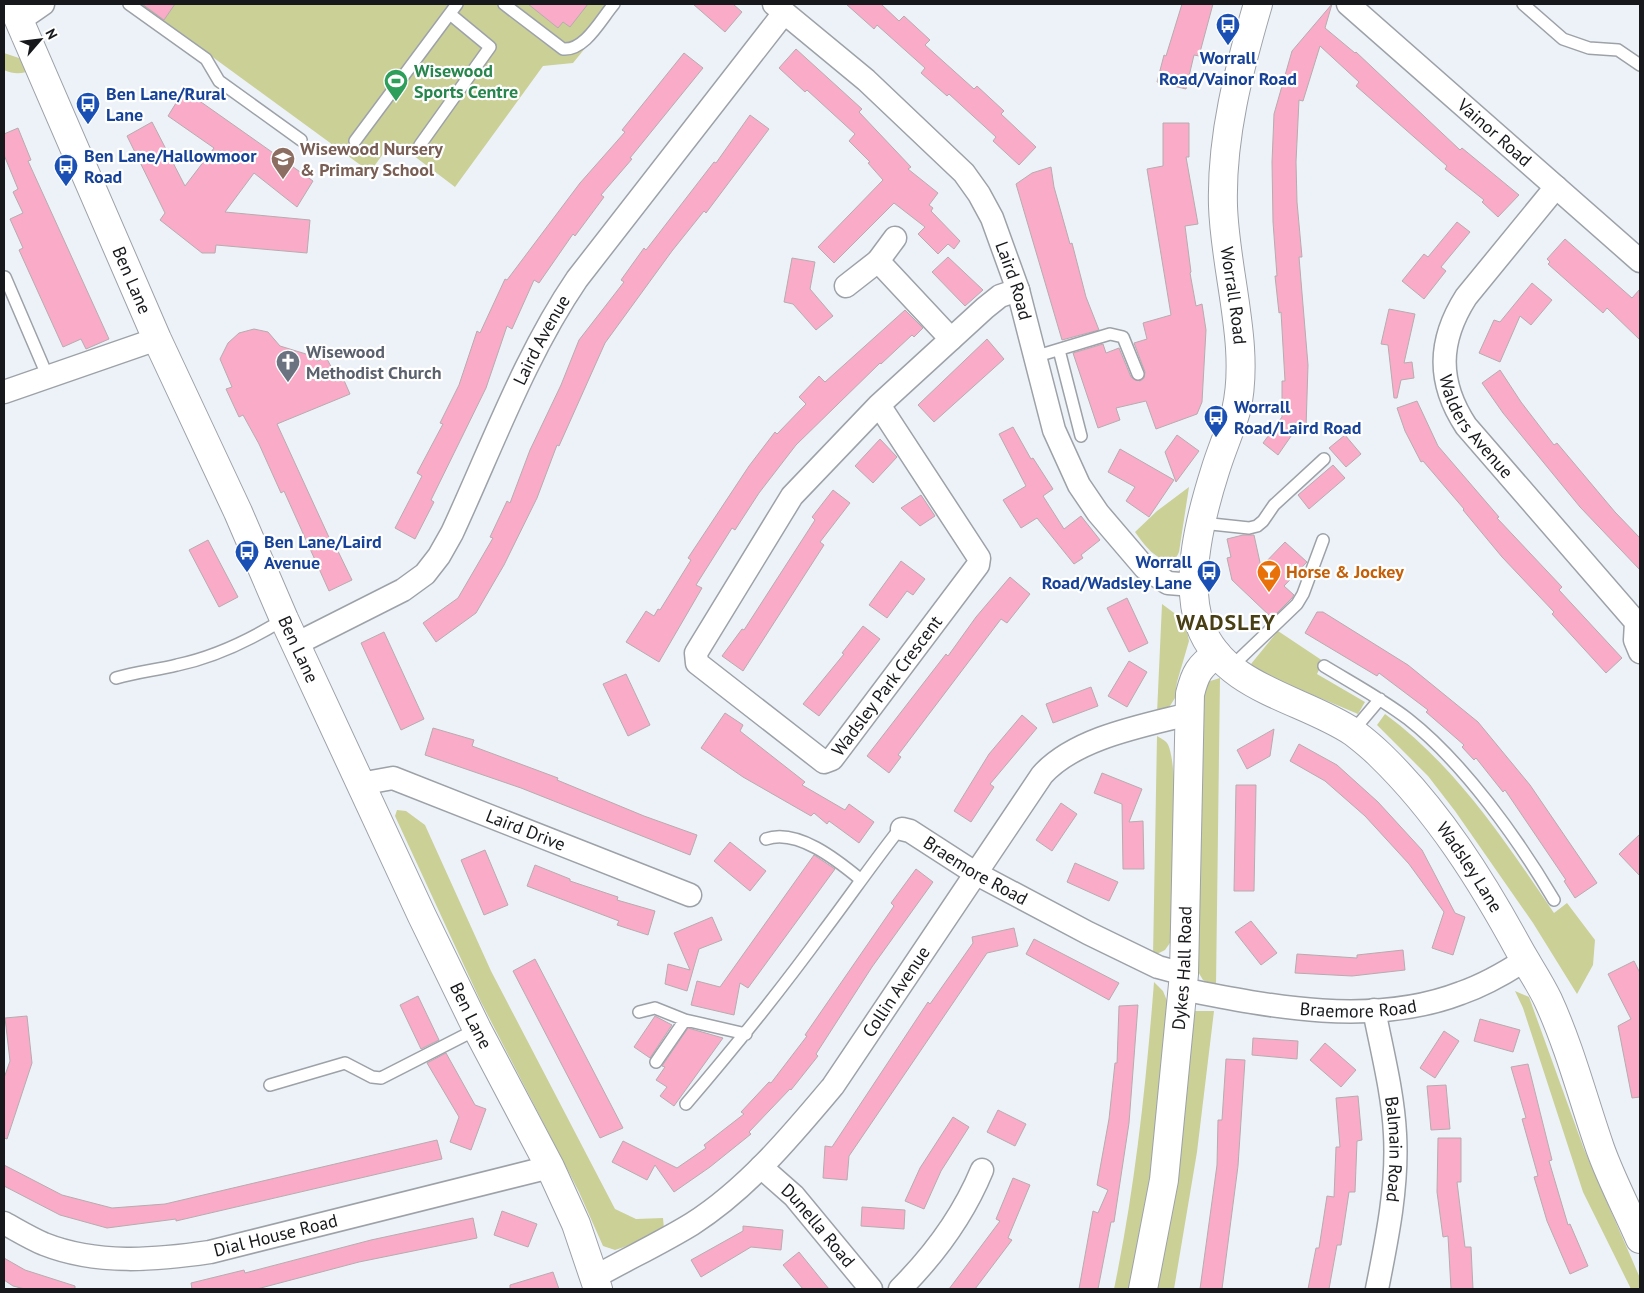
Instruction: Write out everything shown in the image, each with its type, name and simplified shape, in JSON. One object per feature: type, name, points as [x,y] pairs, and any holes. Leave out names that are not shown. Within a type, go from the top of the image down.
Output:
[{"type":"street","points":[[12,18],[43,4]]},
{"type":"street","name":"Worrall Road","points":[[1194,585],[1196,554],[1202,523],[1214,471],[1235,412],[1241,381],[1241,352],[1226,250],[1223,174],[1235,94],[1258,4]]},
{"type":"street","name":"Vainor Road","points":[[1348,4],[1640,261]]},
{"type":"street","name":"Laird Road","points":[[779,8],[866,80],[964,174],[992,218],[1018,290],[1054,430],[1065,460],[1093,506],[1144,568],[1168,583],[1194,585]]},
{"type":"street","name":"Laird Avenue","points":[[296,644],[404,590],[424,574],[439,556],[452,533],[539,342],[559,306],[779,8]]},
{"type":"street","name":"Ben Lane","points":[[12,18],[360,784],[477,1029],[550,1167],[576,1224],[596,1283]]},
{"type":"street","name":"Walders Avenue","points":[[1556,187],[1466,296],[1456,312],[1445,346],[1446,380],[1457,412],[1466,426],[1636,622],[1635,640],[1640,652]]},
{"type":"street","points":[[846,286],[878,261],[894,238]]},
{"type":"street","points":[[878,261],[950,339]]},
{"type":"street","name":"Wadsley Park Crescent","points":[[879,405],[979,558],[978,565],[832,759],[824,762],[697,664],[696,653],[792,496],[879,405],[950,339],[1000,296],[1018,290]]},
{"type":"street","points":[[4,392],[157,339]]},
{"type":"street","name":"Wadsley Lane","points":[[1194,585],[1195,608],[1200,625],[1224,661],[1273,694],[1352,732],[1380,755],[1433,813],[1499,912],[1547,997],[1563,1036],[1602,1153],[1640,1239]]},
{"type":"street","name":"Dykes Hall Road","points":[[1144,1289],[1164,1180],[1183,981],[1190,694],[1194,678],[1202,664],[1224,661]]},
{"type":"street","name":"Collin Avenue","points":[[596,1283],[692,1224],[724,1200],[761,1166],[833,1086],[975,873],[1042,775],[1054,762],[1070,752],[1130,729],[1189,714]]},
{"type":"street","name":"Laird Drive","points":[[360,784],[379,779],[393,778],[690,895]]},
{"type":"street","name":"Braemore Road","points":[[902,829],[910,831],[975,873],[1183,981],[1257,1003],[1311,1010],[1374,1010],[1420,1005],[1460,994],[1496,978],[1526,960]]},
{"type":"street","name":"Balmain Road","points":[[1374,1010],[1390,1093],[1395,1135],[1390,1223],[1377,1289]]},
{"type":"street","name":"Dunella Road","points":[[761,1166],[794,1196],[870,1289]]},
{"type":"street","name":"Dial House Road","points":[[4,1223],[44,1244],[85,1255],[120,1259],[167,1258],[210,1252],[550,1167]]},
{"type":"street","points":[[900,1289],[922,1268],[948,1235],[969,1201],[982,1170]]},
{"type":"lane","points":[[129,4],[206,59],[219,81],[300,140]]},
{"type":"lane","points":[[355,141],[457,4]]},
{"type":"lane","points":[[504,4],[563,50],[573,50],[581,44],[614,4]]},
{"type":"lane","points":[[1523,4],[1563,39],[1589,48],[1618,50],[1640,65]]},
{"type":"lane","points":[[420,145],[490,47],[450,14]]},
{"type":"lane","points":[[5,277],[48,376]]},
{"type":"lane","points":[[1034,357],[1110,334],[1117,335],[1123,337],[1138,374]]},
{"type":"lane","points":[[1058,350],[1081,436]]},
{"type":"lane","points":[[1202,523],[1249,528],[1257,526],[1263,521],[1274,505],[1324,459]]},
{"type":"lane","points":[[1224,661],[1297,604],[1303,594],[1323,540]]},
{"type":"lane","points":[[116,678],[143,670],[178,665],[212,654],[261,634],[284,619]]},
{"type":"lane","points":[[1324,666],[1380,699],[1409,720],[1471,783],[1526,855],[1554,900]]},
{"type":"lane","points":[[1352,732],[1380,699]]},
{"type":"lane","points":[[686,1104],[746,1034],[824,931],[860,879],[898,831],[902,829]]},
{"type":"lane","points":[[766,839],[776,836],[791,837],[833,856],[860,879]]},
{"type":"lane","points":[[638,1012],[655,1008],[685,1020],[746,1034]]},
{"type":"lane","points":[[656,1062],[685,1020]]},
{"type":"lane","points":[[270,1084],[344,1063],[372,1077],[381,1078],[477,1029]]},
{"type":"green space","name":"Wisewood Sports Centre","points":[[140,4],[621,4],[573,63],[543,66],[455,187],[393,140],[370,172]]},
{"type":"green space","points":[[4,53],[25,60],[34,69],[19,73],[4,70]]},
{"type":"green space","points":[[1189,487],[1179,552],[1174,562],[1161,559],[1143,543],[1135,532],[1157,511]]},
{"type":"green space","points":[[1162,604],[1185,621],[1189,641],[1177,682],[1175,698],[1168,709],[1157,713]]},
{"type":"green space","points":[[1278,631],[1323,661],[1317,674],[1365,702],[1358,714],[1261,673],[1251,664]]},
{"type":"green space","points":[[1220,678],[1216,987],[1203,980],[1197,970],[1204,693],[1207,682]]},
{"type":"green space","points":[[1385,714],[1411,735],[1457,781],[1498,832],[1554,913],[1567,903],[1595,940],[1593,965],[1577,994],[1533,923],[1455,811],[1428,776],[1377,725]]},
{"type":"green space","points":[[1157,736],[1167,743],[1174,778],[1175,868],[1172,940],[1165,950],[1153,956]]},
{"type":"green space","points":[[397,810],[406,811],[425,825],[491,971],[615,1209],[636,1219],[663,1218],[664,1229],[636,1243],[615,1250],[603,1246],[579,1192],[480,1000],[395,816]]},
{"type":"green space","points":[[1154,982],[1163,991],[1170,1008],[1149,1186],[1131,1289],[1114,1289],[1128,1213],[1139,1136]]},
{"type":"green space","points":[[1515,991],[1529,997],[1584,1149],[1640,1278],[1640,1289],[1631,1289],[1583,1192],[1523,1008]]},
{"type":"green space","points":[[1195,1011],[1214,1011],[1197,1152],[1174,1289],[1156,1289],[1179,1153]]},
{"type":"building","points":[[142,4],[175,4],[164,20]]},
{"type":"building","name":"Wisewood Sports Centre","points":[[528,4],[588,4],[570,27],[563,22],[558,28]]},
{"type":"building","points":[[693,4],[733,4],[742,12],[725,32]]},
{"type":"building","points":[[846,4],[881,4],[899,21],[904,16],[930,40],[925,45],[974,89],[977,86],[1004,111],[1001,114],[1036,147],[1019,165],[993,141],[996,137],[949,94],[947,96],[921,73],[925,68],[877,25],[874,29]]},
{"type":"building","points":[[1182,4],[1213,4],[1199,56],[1194,55],[1186,89],[1157,82],[1164,55],[1166,56]]},
{"type":"building","points":[[1332,4],[1325,28],[1356,52],[1460,150],[1462,148],[1519,195],[1498,217],[1482,202],[1484,200],[1445,169],[1447,166],[1356,86],[1359,82],[1320,46],[1303,101],[1299,100],[1296,162],[1297,202],[1302,257],[1299,257],[1308,365],[1306,428],[1296,429],[1278,455],[1263,443],[1282,417],[1282,381],[1285,381],[1281,312],[1279,313],[1275,276],[1277,276],[1273,222],[1272,162],[1274,114],[1292,51]]},
{"type":"building","points":[[796,49],[862,109],[859,112],[911,167],[908,169],[938,193],[929,205],[933,208],[931,211],[960,241],[954,249],[948,244],[938,254],[918,234],[925,227],[894,203],[834,263],[818,247],[883,180],[868,163],[870,162],[849,141],[855,134],[807,90],[805,92],[779,68]]},
{"type":"building","points":[[684,53],[703,68],[630,158],[632,159],[601,195],[604,197],[575,236],[573,234],[539,283],[534,280],[512,329],[507,326],[486,388],[431,500],[434,502],[415,539],[395,528],[422,476],[417,473],[443,424],[440,423],[459,385],[477,331],[480,333],[505,279],[507,280],[580,183],[625,132],[622,130]]},
{"type":"building","points":[[184,90],[313,181],[297,207],[254,173],[225,212],[310,220],[307,253],[216,245],[215,253],[202,253],[160,220],[165,213],[127,136],[152,122],[185,186],[214,148],[168,116]]},
{"type":"building","points":[[750,115],[769,129],[706,213],[704,211],[672,251],[605,343],[559,446],[557,445],[537,498],[504,565],[476,613],[436,642],[423,623],[458,598],[493,538],[490,537],[507,501],[510,503],[530,450],[561,385],[579,340],[624,282],[621,280],[644,248],[646,250],[714,162],[716,163]]},
{"type":"building","points":[[1163,123],[1189,123],[1189,157],[1186,157],[1198,224],[1185,226],[1196,306],[1202,304],[1206,330],[1202,402],[1197,414],[1156,429],[1146,401],[1116,408],[1120,420],[1098,428],[1073,353],[1103,344],[1106,353],[1119,348],[1131,377],[1140,381],[1144,378],[1145,372],[1134,343],[1147,339],[1143,323],[1171,315],[1147,169],[1163,166]]},
{"type":"building","points":[[18,128],[31,160],[28,161],[109,339],[86,349],[81,339],[63,347],[19,250],[23,248],[10,219],[23,213],[13,192],[18,189],[4,155],[4,134]]},
{"type":"building","points":[[1051,167],[1054,187],[1070,244],[1072,243],[1086,297],[1099,330],[1062,340],[1016,184],[1032,173]]},
{"type":"building","points":[[1457,222],[1470,232],[1441,267],[1446,271],[1424,299],[1402,281],[1424,254],[1428,257]]},
{"type":"building","points":[[1565,239],[1632,298],[1640,289],[1640,340],[1607,308],[1603,313],[1548,264],[1550,262],[1547,259]]},
{"type":"building","points":[[948,257],[983,290],[965,306],[932,272]]},
{"type":"building","points":[[792,258],[815,262],[810,289],[833,316],[816,330],[793,304],[784,302]]},
{"type":"building","points":[[1532,283],[1552,300],[1531,325],[1520,316],[1500,362],[1479,353],[1494,320],[1500,322]]},
{"type":"building","points":[[1389,309],[1415,314],[1404,363],[1412,362],[1414,378],[1401,380],[1397,398],[1394,398],[1388,345],[1381,344]]},
{"type":"building","points":[[905,310],[923,328],[914,337],[912,335],[880,363],[796,445],[759,493],[735,530],[732,528],[696,585],[702,588],[659,662],[626,642],[646,611],[654,616],[658,609],[660,610],[691,560],[688,558],[749,466],[775,432],[777,434],[806,404],[799,397],[819,376],[825,382]]},
{"type":"building","name":"Wisewood Methodist Church","points":[[254,329],[268,332],[280,346],[306,354],[312,351],[317,361],[326,357],[338,380],[343,378],[350,394],[277,424],[333,546],[335,545],[352,580],[329,591],[284,491],[281,493],[259,444],[243,415],[239,417],[226,389],[232,387],[220,359],[228,343],[239,333]]},
{"type":"building","points":[[987,339],[1004,359],[934,422],[918,405]]},
{"type":"building","points":[[1500,370],[1521,402],[1554,445],[1557,443],[1615,512],[1640,538],[1640,570],[1580,507],[1503,413],[1482,383]]},
{"type":"building","points":[[1417,401],[1438,446],[1499,517],[1497,518],[1562,587],[1559,590],[1622,658],[1606,673],[1552,614],[1554,612],[1502,557],[1423,461],[1421,462],[1405,431],[1397,408]]},
{"type":"building","points":[[1013,427],[1031,459],[1033,458],[1053,489],[1043,496],[1064,529],[1081,516],[1100,540],[1081,555],[1083,558],[1074,564],[1037,518],[1021,528],[1003,500],[1026,486],[999,434]]},
{"type":"building","points":[[1177,435],[1199,451],[1176,482],[1165,452]]},
{"type":"building","points":[[1345,435],[1361,454],[1346,467],[1329,448]]},
{"type":"building","points":[[880,439],[897,457],[873,483],[855,466]]},
{"type":"building","points":[[1120,449],[1174,480],[1149,517],[1126,501],[1135,487],[1108,472]]},
{"type":"building","points":[[1333,465],[1345,478],[1309,509],[1298,495]]},
{"type":"building","points":[[833,490],[850,503],[820,542],[824,545],[743,671],[722,656],[742,629],[744,630],[815,520],[812,517]]},
{"type":"building","points":[[921,495],[935,516],[920,526],[901,508]]},
{"type":"building","points":[[1243,535],[1254,535],[1261,567],[1285,542],[1307,562],[1284,586],[1294,595],[1272,618],[1232,580],[1227,558],[1231,557],[1227,539]]},
{"type":"building","points":[[208,540],[238,597],[219,607],[189,550]]},
{"type":"building","points":[[901,561],[925,579],[913,595],[907,591],[887,618],[869,605]]},
{"type":"building","points":[[1010,577],[1030,594],[1007,623],[1001,619],[898,755],[901,757],[889,773],[867,756],[946,654],[948,656],[976,617]]},
{"type":"building","points":[[1127,598],[1148,643],[1129,652],[1107,608]]},
{"type":"building","points":[[1317,612],[1323,612],[1408,665],[1478,722],[1530,785],[1597,883],[1575,898],[1564,881],[1566,880],[1505,790],[1503,792],[1476,758],[1474,760],[1462,747],[1464,745],[1426,712],[1428,710],[1379,673],[1377,676],[1305,633]]},
{"type":"building","points":[[863,626],[880,639],[819,716],[803,704],[844,654],[842,653]]},
{"type":"building","points":[[384,632],[424,719],[401,730],[361,643]]},
{"type":"building","points":[[1129,661],[1147,672],[1127,707],[1108,696]]},
{"type":"building","points":[[626,674],[650,725],[628,736],[603,684]]},
{"type":"building","points":[[1091,687],[1098,706],[1053,723],[1046,704]]},
{"type":"building","points":[[725,713],[743,725],[740,731],[805,782],[802,785],[845,810],[849,804],[874,822],[859,843],[829,821],[827,824],[814,813],[811,816],[743,777],[701,748]]},
{"type":"building","points":[[1022,715],[1037,728],[990,784],[994,787],[971,822],[954,811],[989,754]]},
{"type":"building","points":[[433,728],[474,740],[472,746],[558,778],[557,780],[644,816],[697,835],[690,855],[521,788],[425,755]]},
{"type":"building","points":[[1274,729],[1270,756],[1247,769],[1237,750]]},
{"type":"building","points":[[1299,744],[1337,765],[1378,802],[1422,850],[1455,913],[1465,917],[1453,955],[1432,948],[1444,912],[1409,864],[1365,816],[1325,781],[1290,761]]},
{"type":"building","points":[[1102,773],[1142,789],[1129,822],[1143,821],[1144,869],[1123,869],[1122,804],[1094,793]]},
{"type":"building","points":[[1236,785],[1256,785],[1254,891],[1234,891]]},
{"type":"building","points":[[1061,803],[1077,814],[1052,851],[1036,840]]},
{"type":"building","points":[[1640,834],[1640,876],[1619,854]]},
{"type":"building","points":[[730,842],[766,871],[750,891],[714,861]]},
{"type":"building","points":[[485,850],[508,905],[484,915],[461,860]]},
{"type":"building","points":[[814,855],[835,869],[748,988],[740,983],[734,1015],[691,1005],[697,981],[720,987]]},
{"type":"building","points":[[1075,863],[1118,882],[1109,901],[1067,882]]},
{"type":"building","points":[[535,865],[570,879],[570,881],[618,897],[617,900],[655,911],[648,935],[617,925],[619,921],[527,886]]},
{"type":"building","points":[[916,869],[933,882],[872,967],[816,1054],[818,1056],[791,1090],[749,1132],[751,1134],[710,1167],[674,1192],[655,1165],[647,1180],[612,1162],[623,1141],[677,1168],[706,1148],[704,1145],[744,1114],[741,1112],[769,1082],[771,1083],[807,1036],[805,1035],[894,906],[891,903]]},
{"type":"building","points":[[712,917],[722,940],[699,949],[687,991],[665,984],[668,964],[690,970],[674,933]]},
{"type":"building","points":[[1251,921],[1277,953],[1261,965],[1235,932]]},
{"type":"building","points":[[1014,928],[1018,946],[987,953],[849,1156],[847,1180],[823,1178],[825,1146],[832,1147],[928,1002],[930,1004],[973,943],[972,937]]},
{"type":"building","points":[[1034,939],[1119,983],[1109,1000],[1026,954]]},
{"type":"building","points":[[1403,950],[1405,970],[1352,976],[1295,973],[1297,954],[1357,958],[1357,955]]},
{"type":"building","points":[[535,959],[623,1128],[600,1138],[513,971]]},
{"type":"building","points":[[1634,961],[1640,973],[1640,1097],[1632,1098],[1618,1026],[1631,1019],[1608,974]]},
{"type":"building","points":[[418,996],[439,1040],[421,1049],[400,1005]]},
{"type":"building","points":[[1138,1005],[1129,1123],[1114,1222],[1111,1222],[1098,1289],[1079,1289],[1093,1211],[1098,1213],[1108,1190],[1097,1185],[1109,1119],[1115,1063],[1117,1063],[1119,1006]]},
{"type":"building","points":[[27,1016],[32,1063],[7,1139],[4,1138],[4,1078],[10,1061],[5,1018]]},
{"type":"building","points":[[655,1016],[672,1025],[650,1058],[634,1047]]},
{"type":"building","points":[[1480,1019],[1520,1030],[1513,1052],[1474,1041]]},
{"type":"building","points":[[688,1028],[723,1038],[674,1106],[660,1096],[667,1087],[656,1080],[665,1067],[662,1066]]},
{"type":"building","points":[[1444,1031],[1459,1041],[1435,1078],[1420,1068]]},
{"type":"building","points":[[1253,1038],[1298,1041],[1297,1059],[1252,1055]]},
{"type":"building","points":[[1325,1043],[1356,1070],[1341,1087],[1310,1060]]},
{"type":"building","points":[[446,1053],[475,1105],[486,1109],[471,1150],[450,1142],[459,1117],[427,1063]]},
{"type":"building","points":[[1226,1059],[1245,1060],[1238,1166],[1222,1289],[1200,1289],[1217,1165],[1218,1120],[1222,1120]]},
{"type":"building","points":[[1528,1064],[1552,1160],[1549,1161],[1568,1225],[1570,1224],[1588,1266],[1570,1274],[1547,1221],[1534,1177],[1538,1176],[1522,1119],[1526,1118],[1511,1067]]},
{"type":"building","points":[[1446,1085],[1450,1129],[1431,1130],[1427,1086]]},
{"type":"building","points":[[1358,1096],[1362,1140],[1357,1141],[1355,1192],[1349,1192],[1341,1245],[1337,1245],[1329,1289],[1308,1289],[1316,1248],[1319,1248],[1327,1196],[1334,1197],[1336,1147],[1340,1147],[1336,1098]]},
{"type":"building","points":[[998,1110],[1026,1124],[1015,1146],[987,1132]]},
{"type":"building","points":[[953,1117],[969,1127],[941,1171],[924,1209],[905,1201],[920,1168]]},
{"type":"building","points":[[1438,1138],[1461,1138],[1461,1182],[1457,1182],[1465,1247],[1471,1247],[1473,1289],[1451,1289],[1448,1236],[1443,1237],[1437,1192]]},
{"type":"building","points":[[437,1140],[442,1159],[176,1221],[176,1219],[107,1228],[60,1215],[4,1186],[4,1165],[62,1195],[112,1208],[165,1204]]},
{"type":"building","points":[[1013,1178],[1030,1185],[1008,1238],[1012,1240],[975,1289],[949,1289],[1000,1221],[996,1219]]},
{"type":"building","points":[[862,1207],[905,1210],[904,1229],[861,1226]]},
{"type":"building","points":[[502,1211],[537,1224],[528,1247],[494,1235]]},
{"type":"building","points":[[473,1218],[477,1238],[359,1262],[257,1289],[192,1289],[191,1283],[244,1270],[245,1273],[371,1240]]},
{"type":"building","points":[[743,1226],[783,1230],[781,1250],[751,1247],[701,1277],[691,1260],[743,1231]]},
{"type":"building","points":[[799,1252],[829,1289],[803,1289],[783,1265]]},
{"type":"building","points":[[4,1258],[25,1270],[75,1286],[75,1289],[25,1289],[13,1286],[4,1280]]},
{"type":"building","points":[[553,1272],[559,1289],[510,1289],[510,1285]]},
{"type":"place","name":"Worrall Road/Vainor Road","points":[[1228,46]]},
{"type":"place","name":"Wisewood Sports Centre","points":[[396,102]]},
{"type":"place","name":"Ben Lane/Rural Lane","points":[[88,125]]},
{"type":"place","name":"Wisewood Nursery & Primary School","points":[[283,180]]},
{"type":"place","name":"Ben Lane/Hallowmoor Road","points":[[66,187]]},
{"type":"place","name":"Wisewood Methodist Church","points":[[288,383]]},
{"type":"place","name":"Worrall Road/Laird Road","points":[[1216,438]]},
{"type":"place","name":"Ben Lane/Laird Avenue","points":[[247,573]]},
{"type":"place","name":"Worrall Road/Wadsley Lane","points":[[1209,593]]},
{"type":"place","name":"Horse & Jockey","points":[[1269,593]]},
{"type":"district","name":"WADSLEY","points":[[1226,622]]}]
